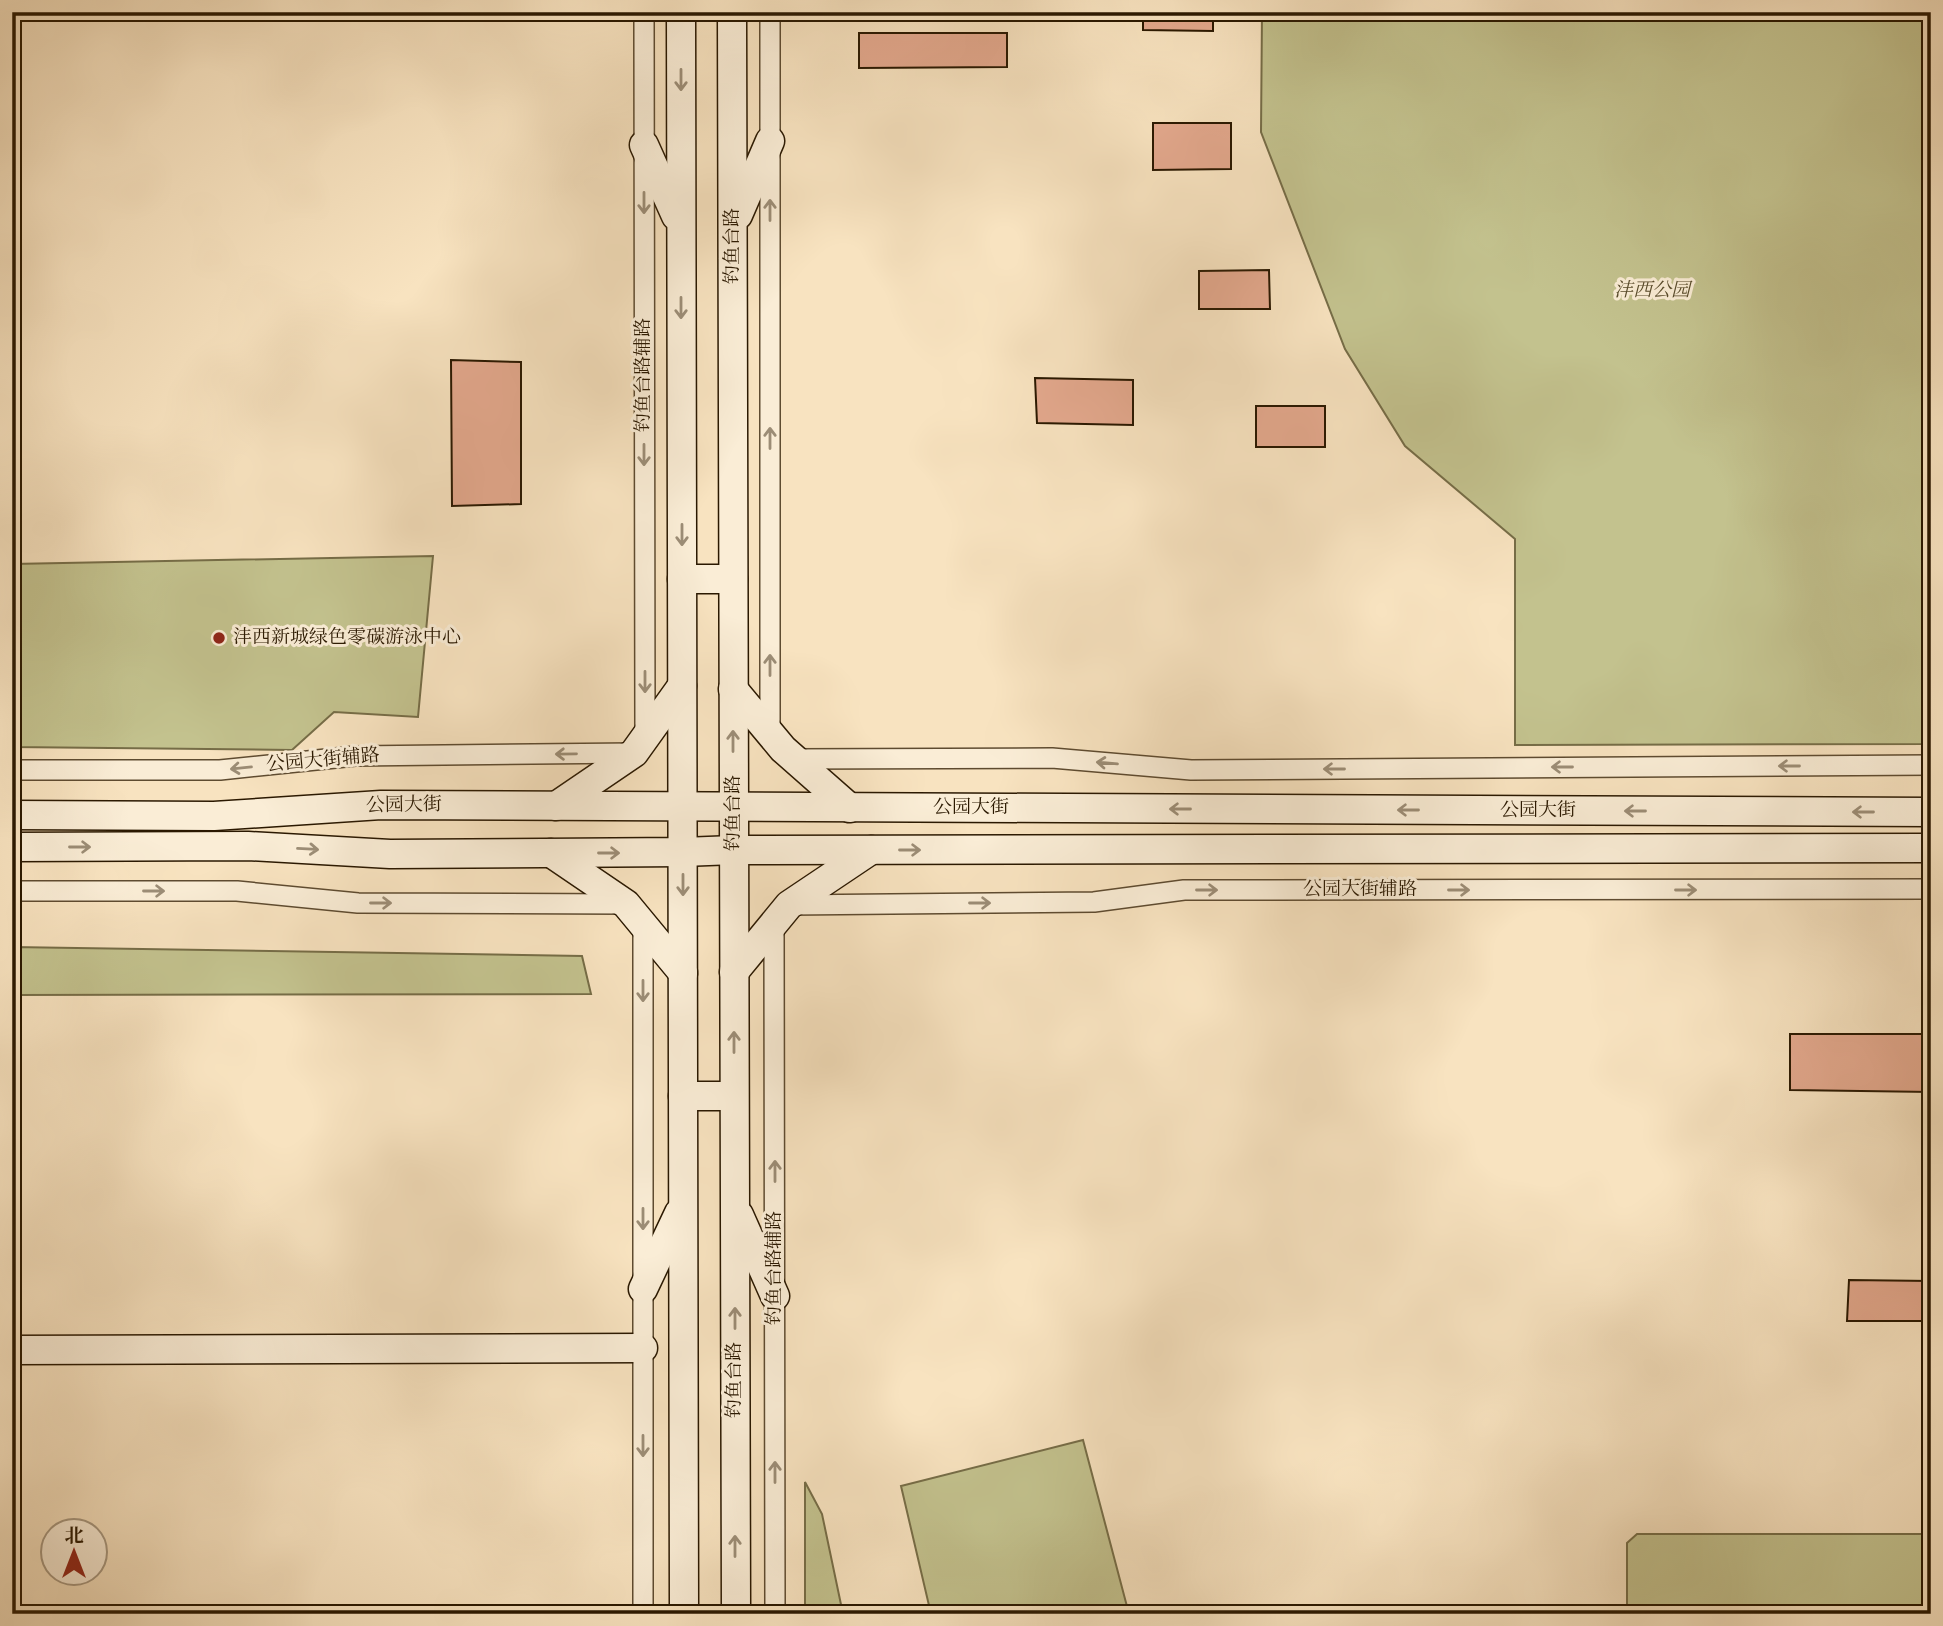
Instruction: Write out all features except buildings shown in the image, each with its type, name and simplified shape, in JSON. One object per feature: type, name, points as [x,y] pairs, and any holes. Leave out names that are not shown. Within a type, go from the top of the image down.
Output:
[{"type":"main road","points":[[681,12],[684,1614]]},
{"type":"main road","name":"钓鱼台路","points":[[732,12],[736,1614]]},
{"type":"main road","points":[[733,227],[770,141]]},
{"type":"main road","points":[[644,145],[681,226]]},
{"type":"main road","points":[[682,579],[733,579]]},
{"type":"main road","points":[[555,806],[639,745],[682,686]]},
{"type":"main road","points":[[733,689],[794,759],[850,808]]},
{"type":"main road","name":"公园大街","points":[[12,815],[214,816],[381,805],[1931,812]]},
{"type":"main road","name":"公园大街","points":[[12,847],[248,846],[390,854],[734,850],[1931,848]]},
{"type":"main road","points":[[734,972],[782,914],[871,850]]},
{"type":"main road","points":[[551,853],[634,914],[683,973]]},
{"type":"main road","points":[[683,1096],[734,1096]]},
{"type":"main road","points":[[643,1289],[683,1204]]},
{"type":"main road","points":[[735,1206],[775,1296]]},
{"type":"main road","points":[[12,1350],[643,1348]]},
{"type":"street","name":"钓鱼台路辅路","points":[[639,745],[644,12]]},
{"type":"street","points":[[770,12],[770,733]]},
{"type":"street","name":"公园大街辅路","points":[[12,770],[220,770],[355,756],[639,745]]},
{"type":"street","points":[[794,759],[1052,758],[1191,770],[1931,765]]},
{"type":"street","name":"公园大街辅路","points":[[782,914],[1094,902],[1184,890],[1931,890]]},
{"type":"street","points":[[12,891],[237,891],[358,903],[634,914],[643,1289],[643,1614]]},
{"type":"street","name":"钓鱼台路辅路","points":[[775,1614],[775,1296],[782,914]]},
{"type":"green space","name":"沣西公园","points":[[1262,12],[1931,12],[1931,744],[1515,745],[1515,539],[1405,446],[1345,349],[1261,132]]},
{"type":"green space","name":"沣西新城绿色零碳游泳中心","points":[[433,556],[418,717],[334,712],[292,750],[12,747],[12,564]]},
{"type":"green space","points":[[12,947],[582,956],[591,994],[12,995]]},
{"type":"green space","points":[[1083,1440],[1129,1614],[931,1614],[901,1486]]},
{"type":"green space","points":[[805,1482],[822,1514],[843,1614],[805,1614]]},
{"type":"green space","points":[[1637,1534],[1931,1534],[1931,1614],[1627,1614],[1627,1543]]},
{"type":"place","name":"沣西新城绿色零碳游泳中心","points":[[219,638]]}]
